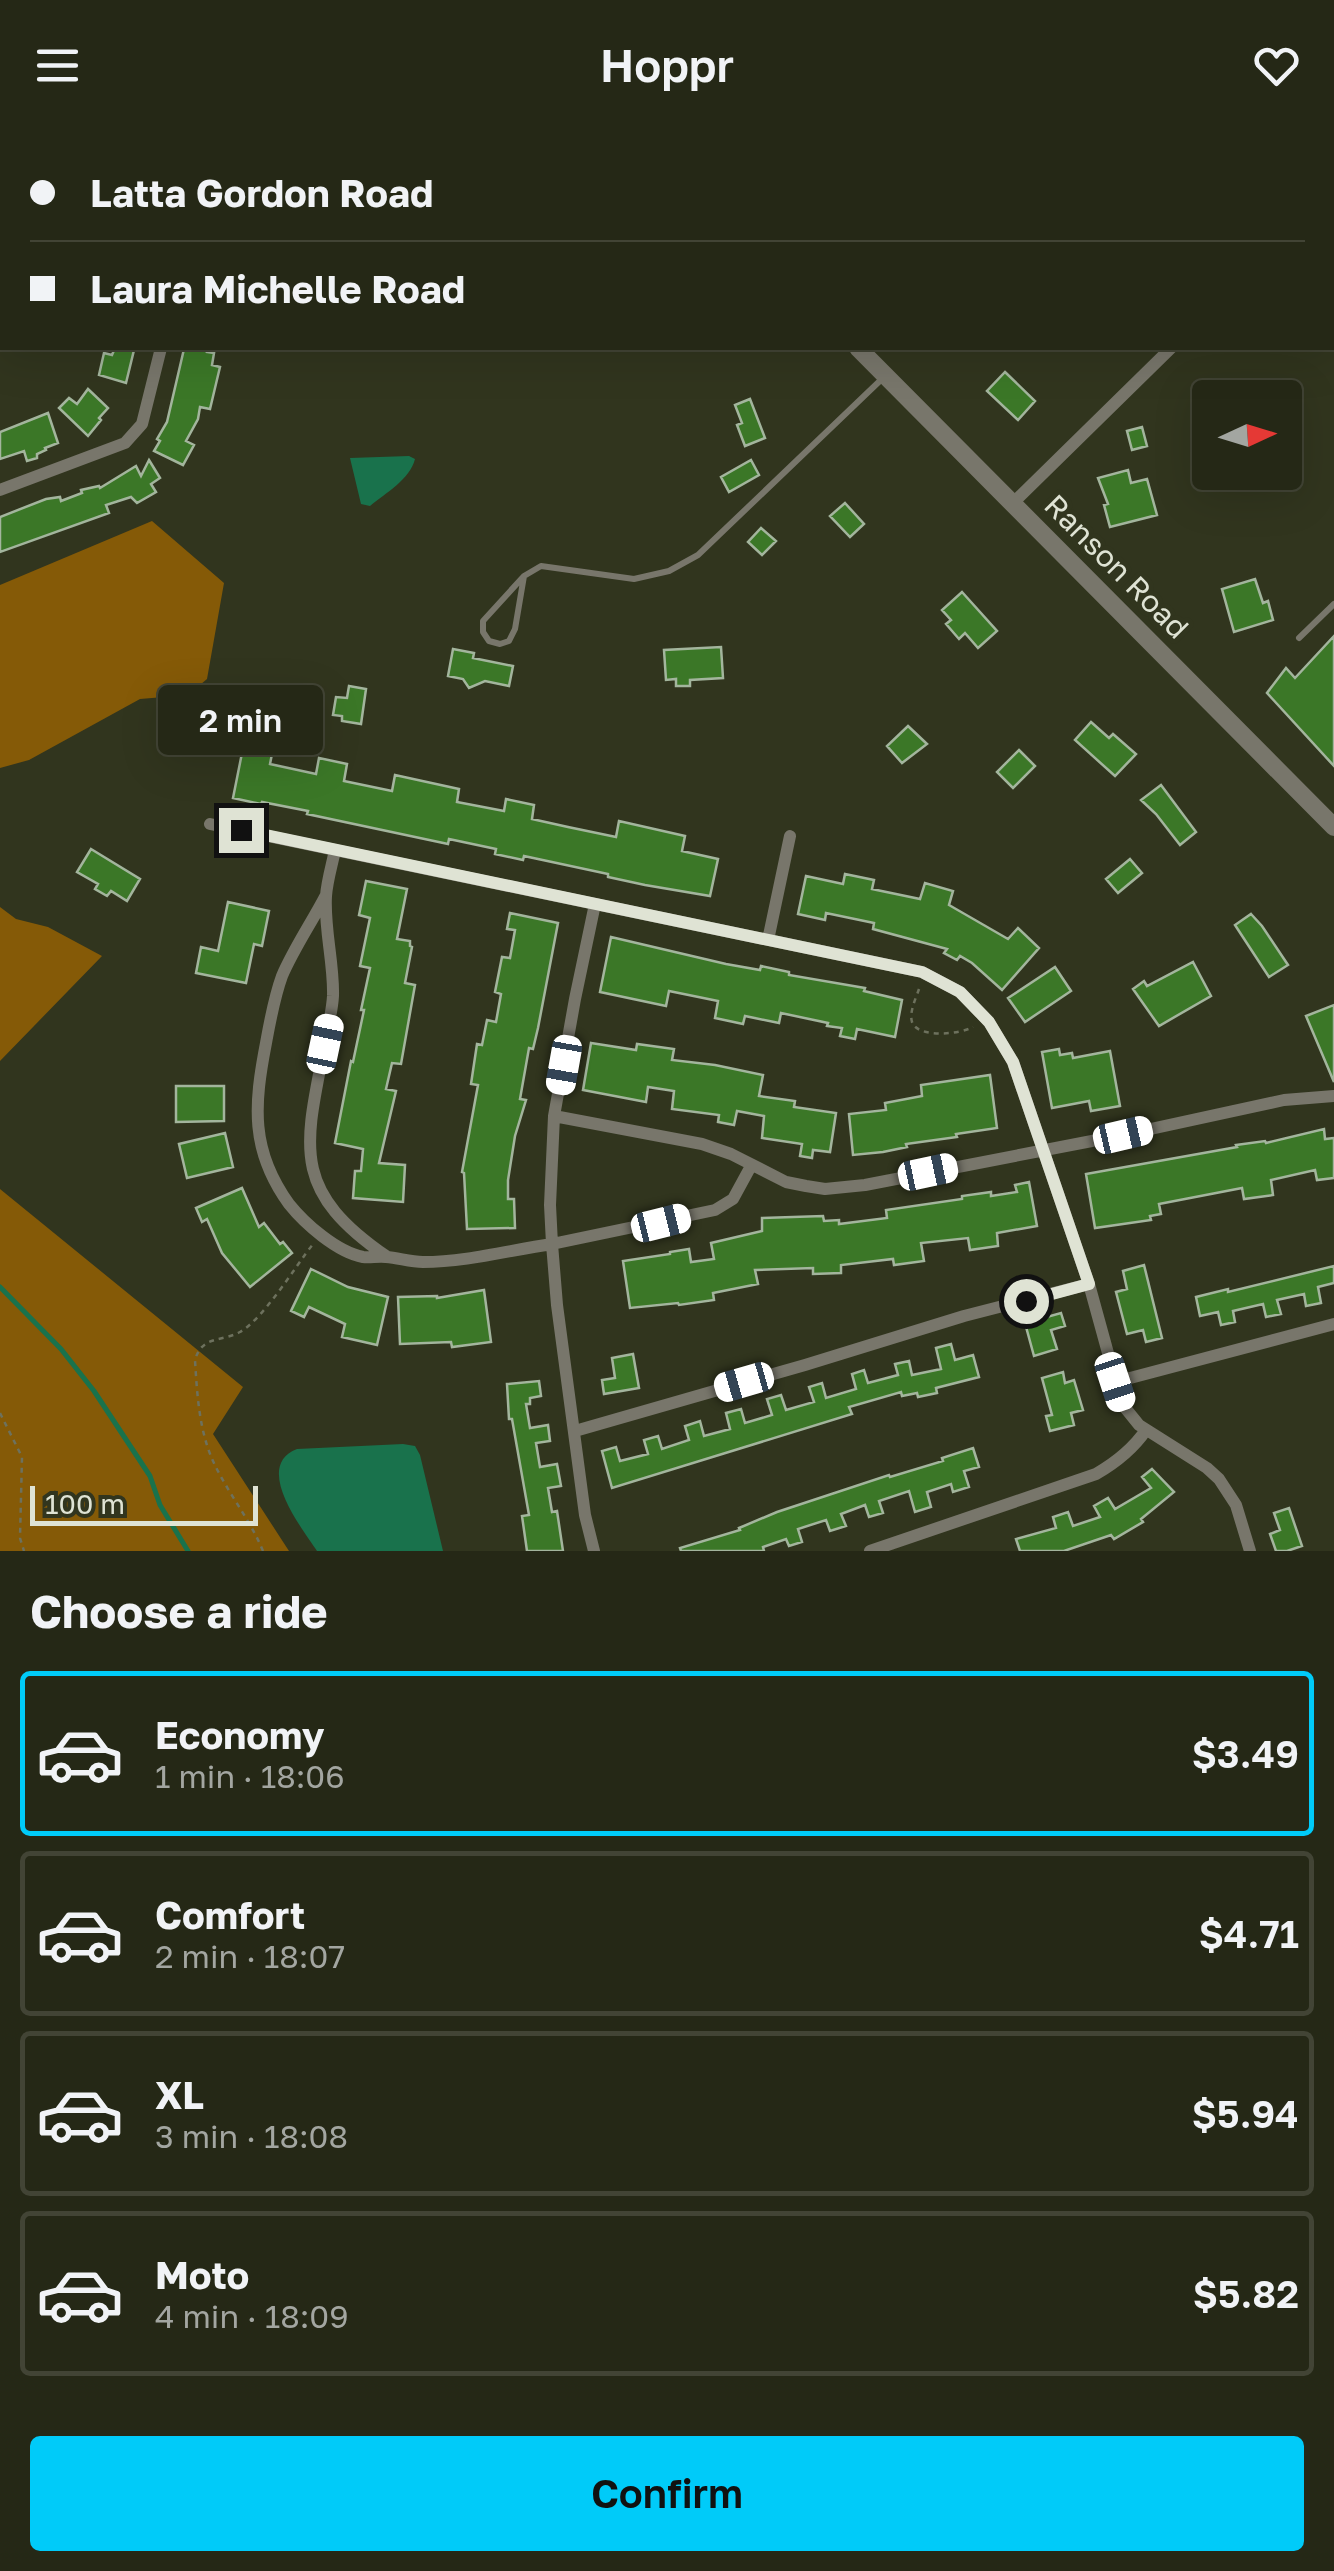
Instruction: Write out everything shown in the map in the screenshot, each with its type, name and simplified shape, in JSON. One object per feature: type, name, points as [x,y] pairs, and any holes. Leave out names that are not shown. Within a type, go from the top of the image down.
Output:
[{"type":"street","points":[[0,490],[126,443],[142,424],[160,350]]},
{"type":"street","name":"Ranson Road","points":[[860,350],[1334,826]]},
{"type":"street","points":[[1014,502],[1169,350]]},
{"type":"street","points":[[210,824],[922,972],[960,992],[989,1022],[1013,1062],[1089,1284],[1122,1404],[1146,1430],[1219,1479],[1236,1506],[1250,1551]]},
{"type":"street","points":[[768,940],[790,836]]},
{"type":"street","points":[[334,850],[326,896],[333,993],[310,1118],[311,1161],[317,1184],[331,1207],[362,1240],[388,1257]]},
{"type":"street","points":[[326,896],[284,973],[275,998],[259,1078],[256,1118],[262,1150],[277,1187],[298,1215],[320,1234],[351,1253],[406,1262],[552,1244],[715,1210],[732,1200],[752,1166]]},
{"type":"street","points":[[594,1551],[585,1515],[557,1306],[550,1205],[554,1116],[595,904]]},
{"type":"street","points":[[554,1116],[702,1144],[786,1182],[844,1188],[1284,1100],[1334,1096]]},
{"type":"street","points":[[575,1431],[964,1316],[1089,1284]]},
{"type":"street","points":[[1115,1382],[1334,1324]]},
{"type":"street","points":[[870,1551],[1096,1474],[1111,1466],[1146,1430]]},
{"type":"lane","points":[[524,576],[509,642],[489,641],[482,632],[482,621],[524,576],[540,566],[634,579],[668,571],[698,555],[886,375]]},
{"type":"lane","points":[[1299,638],[1334,604]]},
{"type":"path","points":[[920,988],[912,1013],[916,1028],[956,1034],[973,1027]]},
{"type":"path","points":[[263,1551],[212,1458],[203,1426],[195,1360],[200,1347],[252,1324],[320,1234]]},
{"type":"path","points":[[0,1414],[22,1457],[20,1538],[24,1551]]},
{"type":"shaded area","points":[[350,458],[415,459],[403,479],[370,506],[361,504]]},
{"type":"shaded area","points":[[152,521],[224,583],[207,679],[188,695],[140,699],[29,760],[0,768],[0,585]]},
{"type":"shaded area","points":[[0,907],[16,919],[48,927],[102,956],[0,1061]]},
{"type":"shaded area","points":[[0,1189],[243,1387],[213,1434],[289,1551],[0,1551]]},
{"type":"shaded area","points":[[415,1446],[420,1455],[443,1551],[317,1551],[284,1497],[279,1469],[285,1457],[297,1449]]},
{"type":"building","points":[[114,350],[134,350],[126,383],[99,375],[104,353],[112,355]]},
{"type":"building","points":[[184,350],[214,353],[212,365],[220,367],[210,409],[200,407],[186,441],[194,445],[183,465],[154,451],[167,422]]},
{"type":"building","points":[[1005,372],[1035,401],[1018,420],[987,391]]},
{"type":"building","points":[[88,389],[108,408],[88,436],[59,408],[69,398],[77,404]]},
{"type":"building","points":[[750,399],[765,438],[745,446],[735,405]]},
{"type":"building","points":[[48,413],[58,443],[27,461],[24,451],[0,459],[0,432]]},
{"type":"building","points":[[1142,427],[1147,446],[1132,450],[1127,431]]},
{"type":"building","points":[[149,460],[160,478],[151,484],[156,492],[137,503],[131,497],[106,505],[109,513],[0,552],[0,517],[46,499],[60,497],[61,501],[82,493],[81,490],[100,488],[136,466],[141,476]]},
{"type":"building","points":[[751,460],[759,475],[729,492],[721,477]]},
{"type":"building","points":[[1128,470],[1131,483],[1147,479],[1157,515],[1110,527],[1104,505],[1108,504],[1098,478]]},
{"type":"building","points":[[845,503],[864,524],[850,537],[830,516]]},
{"type":"building","points":[[761,528],[776,541],[762,555],[748,542]]},
{"type":"building","points":[[1255,579],[1263,603],[1268,601],[1273,620],[1234,632],[1222,589]]},
{"type":"building","points":[[962,592],[997,631],[978,648],[965,633],[959,639],[946,624],[951,620],[942,610]]},
{"type":"building","points":[[1334,636],[1334,766],[1267,693],[1286,668],[1295,678]]},
{"type":"building","points":[[721,647],[723,678],[690,680],[690,686],[676,686],[676,679],[666,680],[664,650]]},
{"type":"building","points":[[453,649],[474,653],[473,658],[513,666],[509,686],[485,681],[469,688],[463,679],[448,676]]},
{"type":"building","points":[[349,686],[366,689],[361,724],[333,715],[336,697],[347,698]]},
{"type":"building","points":[[1091,722],[1136,754],[1115,776],[1075,740]]},
{"type":"building","points":[[908,726],[927,744],[902,763],[887,746]]},
{"type":"building","points":[[244,743],[273,749],[270,764],[316,774],[319,758],[347,764],[344,781],[392,791],[395,775],[459,789],[457,802],[504,811],[506,799],[534,805],[532,819],[568,827],[616,837],[619,821],[685,836],[682,851],[718,859],[710,896],[524,856],[523,860],[495,854],[496,849],[449,839],[448,844],[233,798]]},
{"type":"building","points":[[1019,750],[1035,766],[1013,788],[997,772]]},
{"type":"building","points":[[1161,785],[1196,832],[1180,845],[1141,800]]},
{"type":"building","points":[[91,849],[140,879],[127,901],[111,891],[107,896],[95,889],[98,884],[77,872]]},
{"type":"building","points":[[1130,859],[1142,873],[1118,893],[1106,879]]},
{"type":"building","points":[[845,874],[874,880],[872,889],[920,899],[925,883],[953,891],[949,905],[1008,939],[1018,928],[1039,948],[1002,990],[972,963],[944,953],[947,949],[873,929],[874,923],[826,913],[825,920],[798,914],[806,876],[843,884]]},
{"type":"building","points":[[366,881],[407,889],[397,939],[410,941],[405,983],[415,985],[401,1064],[392,1063],[386,1089],[396,1091],[379,1163],[405,1165],[403,1202],[353,1198],[355,1171],[361,1171],[363,1149],[335,1143],[370,968],[360,966],[370,918],[359,915]]},
{"type":"building","points":[[228,902],[269,911],[262,946],[254,944],[246,983],[196,973],[201,947],[218,951]]},
{"type":"building","points":[[510,913],[558,923],[538,1028],[533,1049],[529,1048],[520,1099],[526,1100],[508,1180],[508,1199],[514,1199],[515,1228],[467,1229],[462,1172],[478,1085],[471,1084],[477,1044],[482,1045],[487,1020],[496,1022],[501,994],[495,992],[502,957],[510,958],[515,930],[507,929]]},
{"type":"building","points":[[1251,914],[1288,965],[1269,977],[1235,925]]},
{"type":"building","points":[[611,937],[726,964],[760,970],[761,966],[789,975],[865,988],[864,991],[902,1000],[895,1037],[857,1029],[855,1039],[840,1036],[842,1028],[781,1013],[779,1023],[745,1016],[743,1024],[715,1018],[718,1001],[669,991],[666,1006],[600,992]]},
{"type":"building","points":[[1193,962],[1211,996],[1159,1026],[1133,989],[1144,981],[1147,986]]},
{"type":"building","points":[[1055,967],[1071,991],[1025,1022],[1008,998]]},
{"type":"building","points":[[1334,1005],[1334,1082],[1306,1016]]},
{"type":"building","points":[[591,1043],[636,1050],[637,1044],[674,1049],[672,1060],[763,1075],[759,1096],[795,1101],[794,1107],[836,1113],[830,1152],[813,1150],[812,1158],[800,1156],[802,1144],[762,1138],[764,1116],[737,1111],[734,1125],[718,1122],[719,1115],[672,1109],[674,1091],[648,1087],[646,1102],[583,1090]]},
{"type":"building","points":[[1059,1049],[1060,1055],[1072,1053],[1073,1058],[1110,1051],[1120,1106],[1091,1111],[1089,1101],[1052,1108],[1042,1052]]},
{"type":"building","points":[[990,1075],[997,1128],[853,1155],[849,1114],[886,1110],[885,1103],[922,1096],[921,1085]]},
{"type":"building","points":[[176,1086],[224,1086],[224,1121],[176,1122]]},
{"type":"building","points":[[1324,1129],[1325,1139],[1334,1138],[1334,1178],[1317,1180],[1315,1170],[1271,1180],[1273,1195],[1244,1199],[1242,1188],[1159,1204],[1161,1214],[1150,1216],[1151,1220],[1095,1228],[1086,1174]]},
{"type":"building","points":[[225,1133],[233,1167],[187,1178],[179,1144]]},
{"type":"building","points":[[1029,1182],[1037,1226],[997,1233],[998,1246],[970,1250],[968,1238],[921,1243],[924,1261],[894,1265],[893,1259],[841,1265],[841,1273],[813,1274],[813,1268],[755,1270],[758,1284],[713,1293],[714,1300],[630,1308],[623,1261],[689,1249],[691,1262],[714,1259],[711,1243],[762,1231],[762,1218],[823,1216],[824,1221],[839,1220],[839,1224],[887,1218],[886,1210],[991,1192],[991,1196],[1017,1192],[1015,1185]]},
{"type":"building","points":[[242,1188],[259,1227],[264,1223],[292,1253],[250,1287],[222,1253],[207,1219],[202,1222],[196,1208]]},
{"type":"building","points":[[1144,1265],[1162,1338],[1146,1342],[1143,1330],[1127,1334],[1116,1292],[1127,1289],[1123,1271]]},
{"type":"building","points":[[1334,1266],[1334,1283],[1318,1287],[1321,1303],[1306,1306],[1304,1294],[1277,1300],[1281,1314],[1266,1317],[1263,1304],[1233,1311],[1235,1322],[1221,1325],[1218,1312],[1200,1316],[1196,1297]]},
{"type":"building","points":[[311,1269],[348,1287],[388,1297],[377,1345],[342,1337],[345,1324],[309,1307],[304,1317],[291,1311]]},
{"type":"building","points":[[484,1290],[491,1342],[452,1347],[451,1342],[400,1344],[398,1297],[437,1298]]},
{"type":"building","points":[[1061,1313],[1065,1326],[1051,1330],[1057,1349],[1034,1356],[1025,1323]]},
{"type":"building","points":[[951,1344],[955,1360],[973,1355],[979,1377],[936,1388],[937,1393],[918,1397],[917,1393],[902,1396],[901,1392],[849,1407],[852,1414],[612,1488],[602,1451],[616,1447],[620,1461],[648,1454],[644,1440],[658,1436],[662,1449],[689,1440],[685,1426],[700,1421],[704,1436],[730,1429],[726,1413],[741,1409],[745,1423],[772,1415],[767,1399],[781,1395],[786,1410],[814,1402],[809,1387],[822,1383],[826,1398],[856,1389],[852,1374],[864,1370],[868,1383],[898,1375],[895,1364],[909,1361],[912,1375],[941,1369],[936,1348]]},
{"type":"building","points":[[633,1354],[639,1388],[604,1394],[602,1380],[615,1378],[612,1358]]},
{"type":"building","points":[[1063,1372],[1065,1383],[1074,1380],[1083,1410],[1071,1413],[1074,1425],[1050,1431],[1046,1416],[1052,1415],[1042,1378]]},
{"type":"building","points":[[539,1381],[541,1396],[530,1398],[530,1404],[526,1404],[530,1428],[548,1425],[550,1441],[536,1443],[540,1467],[557,1464],[561,1486],[548,1488],[552,1512],[557,1511],[563,1551],[527,1551],[522,1516],[529,1515],[509,1419],[507,1384]]},
{"type":"building","points":[[973,1448],[979,1467],[964,1471],[969,1487],[953,1492],[951,1484],[927,1492],[931,1507],[915,1512],[909,1491],[879,1501],[883,1513],[869,1517],[865,1505],[841,1514],[846,1526],[830,1531],[826,1520],[798,1529],[802,1542],[789,1546],[786,1539],[763,1547],[764,1551],[681,1551],[680,1548],[740,1530],[777,1512],[943,1461],[942,1458]]},
{"type":"building","points":[[1152,1469],[1174,1492],[1141,1519],[1143,1522],[1114,1539],[1111,1535],[1064,1551],[1020,1551],[1016,1539],[1056,1528],[1053,1517],[1068,1512],[1073,1526],[1100,1517],[1094,1506],[1108,1498],[1115,1509],[1151,1488],[1142,1477]]},
{"type":"building","points":[[1289,1508],[1302,1546],[1276,1551],[1270,1534],[1280,1530],[1274,1513]]},
{"type":"waterway","points":[[0,1287],[61,1349],[94,1391],[150,1476],[160,1505],[188,1551]]},
{"type":"route","points":[[241,830],[922,972],[960,992],[989,1022],[1013,1062],[1089,1284],[1026,1301]]}]
